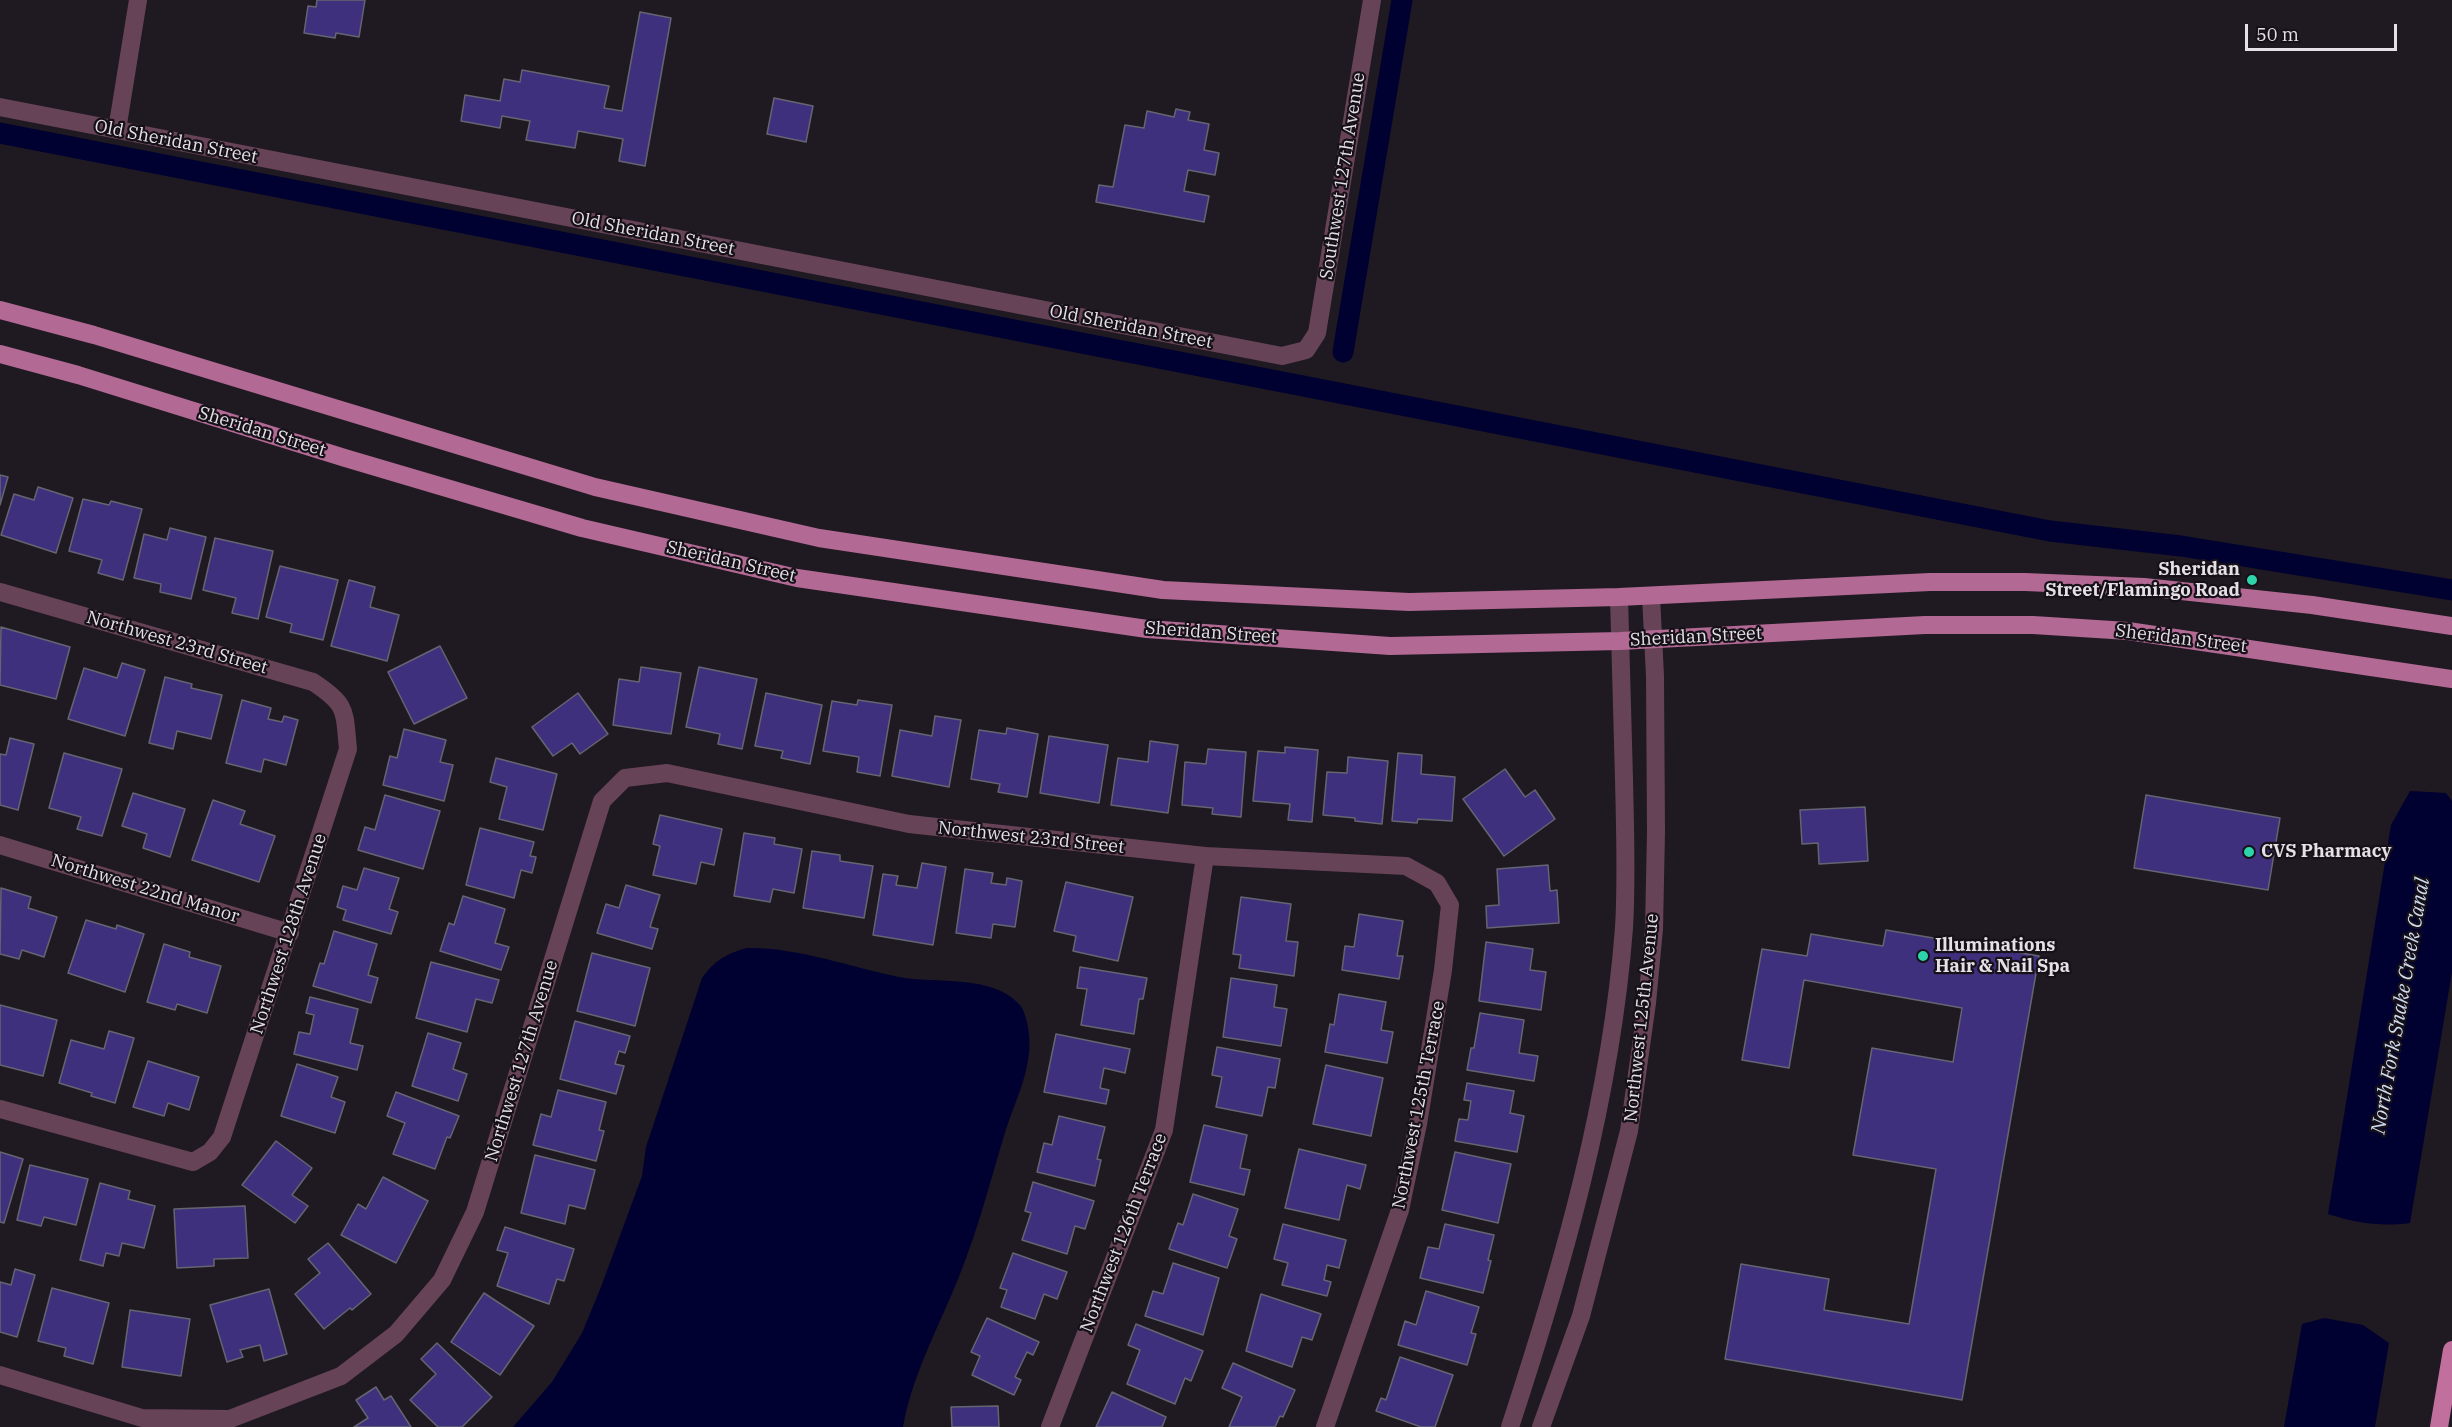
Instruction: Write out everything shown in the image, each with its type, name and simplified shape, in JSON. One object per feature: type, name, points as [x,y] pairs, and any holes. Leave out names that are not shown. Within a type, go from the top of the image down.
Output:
[{"type":"highway","points":[[2439,1427],[2452,1350]]},
{"type":"main road","points":[[0,310],[94,335],[595,487],[819,538],[1163,590],[1409,602],[1652,596],[1930,582],[2025,582],[2144,587],[2312,605],[2452,626]]},
{"type":"main road","name":"Sheridan Street","points":[[0,354],[78,375],[345,458],[582,528],[797,578],[1147,629],[1390,646],[1620,641],[1925,626],[2033,625],[2128,631],[2452,679]]},
{"type":"street","points":[[117,130],[138,0]]},
{"type":"street","name":"Southwest 127th Avenue","points":[[1306,350],[1317,333],[1372,0]]},
{"type":"street","name":"Old Sheridan Street","points":[[0,107],[1282,357],[1306,350]]},
{"type":"street","name":"Northwest 23rd Street","points":[[0,592],[313,682],[333,694],[345,711]]},
{"type":"street","name":"Northwest 125th Avenue","points":[[1541,1427],[1581,1316],[1631,1119],[1654,929],[1656,821],[1652,596]]},
{"type":"street","name":"Northwest 125th Avenue","points":[[1510,1427],[1549,1309],[1594,1128],[1617,999],[1624,927],[1625,844],[1619,597]]},
{"type":"street","name":"Northwest 128th Avenue","points":[[0,1109],[193,1162],[210,1152],[222,1137],[348,749],[345,711]]},
{"type":"street","name":"Northwest 23rd Street","points":[[625,778],[667,773],[909,824],[1205,856],[1406,866],[1437,883]]},
{"type":"street","name":"Northwest 127th Avenue","points":[[0,1375],[142,1418],[230,1419],[341,1376],[396,1334],[442,1280],[475,1212],[602,801],[625,778]]},
{"type":"street","name":"Northwest 22nd Manor","points":[[0,845],[290,933]]},
{"type":"street","name":"Northwest 126th Terrace","points":[[1050,1427],[1164,1130],[1205,856]]},
{"type":"street","name":"Northwest 125th Terrace","points":[[1325,1427],[1400,1210],[1418,1124],[1443,970],[1450,905],[1437,883]]},
{"type":"water","name":"North Fork Snake Creek Canal","points":[[2410,791],[2446,793],[2452,801],[2452,972],[2410,1223],[2378,1224],[2348,1220],[2328,1214],[2391,825]]},
{"type":"water","points":[[747,948],[804,954],[899,977],[979,984],[1009,995],[1020,1005],[1025,1016],[1028,1027],[1029,1055],[1023,1082],[972,1240],[920,1368],[903,1427],[513,1427],[552,1382],[582,1333],[642,1176],[646,1147],[702,978],[722,958]]},
{"type":"water","points":[[2324,1318],[2363,1325],[2389,1343],[2375,1427],[2284,1427],[2302,1324]]},
{"type":"building","points":[[317,0],[365,0],[359,37],[336,33],[335,38],[304,33],[308,6],[316,7]]},
{"type":"building","points":[[640,12],[671,18],[645,166],[619,161],[623,139],[578,131],[575,148],[526,140],[530,121],[502,116],[500,128],[461,121],[465,95],[500,101],[504,79],[520,82],[522,70],[609,86],[604,108],[622,111]]},
{"type":"building","points":[[774,98],[813,106],[806,142],[767,134]]},
{"type":"building","points":[[1176,109],[1190,112],[1188,120],[1209,124],[1204,150],[1219,153],[1215,175],[1188,170],[1184,191],[1209,196],[1204,222],[1096,202],[1099,185],[1113,187],[1125,125],[1144,128],[1147,111],[1174,117]]},
{"type":"building","points":[[0,475],[8,477],[0,505]]},
{"type":"building","points":[[38,487],[73,498],[56,553],[1,535],[14,494],[34,500]]},
{"type":"building","points":[[83,499],[109,505],[111,501],[142,509],[123,580],[98,573],[102,560],[69,551]]},
{"type":"building","points":[[170,528],[206,537],[191,599],[160,592],[161,584],[134,578],[144,534],[167,540]]},
{"type":"building","points":[[215,538],[273,551],[258,619],[232,613],[236,598],[203,590]]},
{"type":"building","points":[[280,566],[338,580],[323,640],[290,632],[292,624],[266,617]]},
{"type":"building","points":[[349,580],[375,587],[370,607],[399,615],[387,661],[331,646]]},
{"type":"building","points":[[1,627],[70,647],[56,699],[0,685]]},
{"type":"building","points":[[440,646],[467,698],[414,724],[388,672]]},
{"type":"building","points":[[122,663],[145,670],[125,736],[68,719],[84,668],[117,678]]},
{"type":"building","points":[[641,667],[681,673],[671,734],[613,725],[619,679],[639,682]]},
{"type":"building","points":[[699,667],[757,679],[742,749],[718,744],[720,734],[686,727]]},
{"type":"building","points":[[165,677],[192,684],[191,688],[222,695],[211,739],[177,731],[173,749],[149,743]]},
{"type":"building","points":[[578,693],[608,734],[580,754],[572,743],[553,756],[532,727]]},
{"type":"building","points":[[766,693],[822,705],[810,764],[781,758],[783,751],[755,746]]},
{"type":"building","points":[[242,700],[271,708],[268,719],[282,722],[284,716],[298,720],[286,765],[264,759],[261,772],[226,763]]},
{"type":"building","points":[[858,700],[892,705],[880,776],[857,772],[859,757],[823,751],[832,701],[857,705]]},
{"type":"building","points":[[935,716],[961,720],[949,787],[892,776],[900,730],[932,736]]},
{"type":"building","points":[[1007,728],[1038,734],[1027,797],[998,792],[1000,784],[971,779],[979,730],[1006,734]]},
{"type":"building","points":[[404,729],[446,740],[440,762],[453,765],[444,801],[383,785],[390,756],[397,758]]},
{"type":"building","points":[[1049,736],[1108,745],[1099,803],[1040,793]]},
{"type":"building","points":[[10,738],[34,744],[18,810],[0,805],[0,754],[6,755]]},
{"type":"building","points":[[1150,741],[1178,745],[1168,813],[1111,805],[1118,758],[1148,762]]},
{"type":"building","points":[[1285,747],[1318,750],[1312,822],[1288,820],[1290,804],[1253,801],[1258,751],[1285,753]]},
{"type":"building","points":[[1208,749],[1246,752],[1241,817],[1212,814],[1213,808],[1182,805],[1185,762],[1206,764]]},
{"type":"building","points":[[64,753],[122,769],[102,836],[77,829],[81,817],[49,808]]},
{"type":"building","points":[[1398,753],[1422,755],[1421,774],[1455,777],[1452,821],[1418,819],[1417,823],[1392,821]]},
{"type":"building","points":[[1348,757],[1388,761],[1382,824],[1355,821],[1355,818],[1323,815],[1327,772],[1347,773]]},
{"type":"building","points":[[496,758],[557,774],[543,830],[499,819],[507,787],[490,782]]},
{"type":"building","points":[[1505,769],[1525,797],[1535,790],[1555,819],[1504,856],[1463,799]]},
{"type":"building","points":[[133,793],[185,809],[170,857],[143,848],[147,834],[122,826]]},
{"type":"building","points":[[385,795],[440,811],[423,869],[358,850],[365,827],[375,830]]},
{"type":"building","points":[[2146,795],[2280,818],[2268,890],[2134,868]]},
{"type":"building","points":[[213,800],[245,811],[240,824],[275,836],[259,882],[192,860]]},
{"type":"building","points":[[1865,807],[1868,861],[1819,864],[1818,843],[1802,844],[1800,810]]},
{"type":"building","points":[[660,815],[722,829],[714,865],[701,862],[696,884],[653,875],[660,846],[653,844]]},
{"type":"building","points":[[480,828],[534,842],[530,856],[536,857],[532,873],[521,870],[514,898],[466,885]]},
{"type":"building","points":[[744,833],[775,838],[774,844],[802,849],[794,893],[773,889],[770,902],[734,896]]},
{"type":"building","points":[[812,851],[840,855],[840,861],[873,866],[864,918],[803,908]]},
{"type":"building","points":[[922,863],[946,867],[933,945],[873,935],[883,874],[898,876],[896,885],[917,888]]},
{"type":"building","points":[[1548,865],[1550,891],[1557,890],[1559,923],[1487,928],[1486,906],[1499,905],[1497,869]]},
{"type":"building","points":[[364,868],[399,878],[389,909],[398,912],[391,934],[343,920],[346,910],[337,907],[343,886],[357,890]]},
{"type":"building","points":[[965,869],[993,873],[991,883],[1006,885],[1007,878],[1022,881],[1015,927],[993,924],[991,938],[956,933]]},
{"type":"building","points":[[1066,882],[1133,897],[1118,961],[1073,951],[1076,936],[1054,931]]},
{"type":"building","points":[[626,885],[660,895],[650,927],[658,929],[652,949],[597,933],[606,904],[619,908]]},
{"type":"building","points":[[1,888],[31,897],[28,908],[57,917],[44,957],[22,950],[19,959],[0,954]]},
{"type":"building","points":[[463,896],[505,909],[495,943],[509,947],[501,970],[440,951],[449,923],[454,925]]},
{"type":"building","points":[[1241,897],[1291,904],[1286,941],[1298,942],[1294,976],[1239,968],[1241,955],[1233,954]]},
{"type":"building","points":[[1359,914],[1403,921],[1397,956],[1403,956],[1399,979],[1342,970],[1345,946],[1354,947]]},
{"type":"building","points":[[86,920],[116,929],[117,925],[144,934],[125,992],[68,973]]},
{"type":"building","points":[[1886,930],[2039,956],[1962,1400],[1725,1359],[1741,1264],[1829,1279],[1824,1310],[1909,1324],[1936,1169],[1853,1155],[1872,1048],[1953,1062],[1962,1008],[1804,980],[1789,1068],[1742,1060],[1762,949],[1807,956],[1811,934],[1883,946]]},
{"type":"building","points":[[334,931],[377,944],[368,975],[378,978],[371,1003],[313,986],[320,963],[324,964]]},
{"type":"building","points":[[1486,942],[1533,949],[1530,970],[1546,972],[1541,1010],[1479,1001]]},
{"type":"building","points":[[164,944],[190,952],[189,957],[221,966],[207,1013],[177,1004],[175,1010],[147,1002]]},
{"type":"building","points":[[592,953],[650,968],[635,1026],[577,1011]]},
{"type":"building","points":[[431,962],[499,980],[492,1003],[476,999],[467,1032],[416,1018]]},
{"type":"building","points":[[1080,967],[1147,978],[1143,999],[1139,999],[1134,1034],[1081,1025],[1087,989],[1077,988]]},
{"type":"building","points":[[1231,978],[1277,985],[1274,1007],[1287,1009],[1281,1046],[1223,1037]]},
{"type":"building","points":[[1339,994],[1386,1002],[1381,1030],[1393,1032],[1387,1063],[1325,1052],[1330,1024],[1334,1025]]},
{"type":"building","points":[[310,997],[358,1009],[350,1043],[363,1046],[357,1070],[294,1054],[299,1032],[310,1034],[314,1015],[306,1013]]},
{"type":"building","points":[[0,1005],[57,1020],[43,1076],[0,1065]]},
{"type":"building","points":[[1480,1013],[1524,1020],[1519,1053],[1538,1056],[1534,1081],[1467,1070],[1471,1048],[1474,1048]]},
{"type":"building","points":[[575,1021],[630,1036],[625,1053],[619,1051],[615,1064],[624,1066],[616,1094],[560,1079]]},
{"type":"building","points":[[109,1031],[134,1038],[115,1103],[59,1083],[71,1040],[104,1049]]},
{"type":"building","points":[[428,1033],[461,1043],[453,1069],[467,1074],[458,1101],[412,1086]]},
{"type":"building","points":[[1056,1034],[1130,1049],[1125,1073],[1104,1068],[1100,1088],[1109,1090],[1106,1104],[1044,1092]]},
{"type":"building","points":[[1217,1047],[1280,1059],[1275,1088],[1268,1087],[1262,1116],[1216,1107],[1222,1077],[1212,1075]]},
{"type":"building","points":[[148,1061],[199,1077],[189,1110],[168,1103],[164,1116],[133,1107]]},
{"type":"building","points":[[297,1064],[338,1077],[331,1097],[345,1102],[335,1133],[281,1116]]},
{"type":"building","points":[[1326,1065],[1383,1078],[1371,1136],[1313,1124]]},
{"type":"building","points":[[1467,1083],[1514,1091],[1510,1113],[1524,1116],[1517,1152],[1455,1141],[1459,1119],[1468,1120],[1471,1101],[1464,1100]]},
{"type":"building","points":[[558,1090],[606,1102],[599,1130],[604,1131],[596,1161],[533,1145],[541,1114],[551,1117]]},
{"type":"building","points":[[396,1092],[459,1116],[450,1138],[447,1137],[435,1169],[393,1154],[405,1123],[387,1116]]},
{"type":"building","points":[[1059,1116],[1105,1127],[1097,1159],[1101,1160],[1095,1186],[1037,1172],[1044,1143],[1052,1145]]},
{"type":"building","points":[[1204,1125],[1247,1135],[1240,1168],[1250,1170],[1244,1195],[1190,1182]]},
{"type":"building","points":[[276,1141],[312,1168],[292,1195],[308,1206],[295,1223],[242,1185]]},
{"type":"building","points":[[1299,1149],[1366,1165],[1360,1189],[1347,1185],[1339,1220],[1285,1208]]},
{"type":"building","points":[[0,1152],[23,1159],[4,1223],[0,1222]]},
{"type":"building","points":[[1455,1152],[1511,1164],[1498,1223],[1442,1210]]},
{"type":"building","points":[[535,1155],[595,1170],[585,1209],[569,1205],[565,1224],[521,1213]]},
{"type":"building","points":[[30,1165],[88,1179],[76,1225],[44,1217],[41,1226],[17,1220]]},
{"type":"building","points":[[383,1177],[428,1201],[396,1263],[341,1235],[358,1204],[366,1209]]},
{"type":"building","points":[[1033,1182],[1094,1201],[1085,1229],[1075,1226],[1067,1254],[1022,1240],[1031,1213],[1025,1211]]},
{"type":"building","points":[[100,1183],[130,1191],[128,1199],[155,1206],[144,1248],[122,1243],[119,1256],[106,1253],[103,1266],[80,1260]]},
{"type":"building","points":[[1193,1194],[1238,1209],[1229,1236],[1237,1239],[1227,1268],[1169,1249],[1178,1223],[1183,1225]]},
{"type":"building","points":[[245,1206],[248,1258],[214,1259],[214,1266],[177,1268],[174,1209]]},
{"type":"building","points":[[1283,1224],[1346,1240],[1339,1268],[1327,1265],[1324,1280],[1331,1282],[1327,1296],[1282,1285],[1288,1263],[1274,1259]]},
{"type":"building","points":[[1445,1224],[1494,1235],[1488,1260],[1491,1261],[1483,1293],[1420,1278],[1428,1247],[1439,1249]]},
{"type":"building","points":[[505,1227],[574,1249],[564,1281],[557,1279],[549,1304],[497,1286],[508,1253],[497,1250]]},
{"type":"building","points":[[328,1243],[371,1294],[324,1329],[295,1294],[320,1273],[308,1259]]},
{"type":"building","points":[[1013,1253],[1067,1272],[1057,1299],[1044,1294],[1035,1319],[1001,1307],[1007,1290],[1000,1288]]},
{"type":"building","points":[[1173,1263],[1219,1278],[1203,1335],[1145,1316],[1153,1291],[1163,1294]]},
{"type":"building","points":[[15,1269],[35,1275],[17,1337],[0,1332],[0,1282],[11,1285]]},
{"type":"building","points":[[52,1288],[109,1303],[93,1364],[64,1356],[66,1348],[38,1341]]},
{"type":"building","points":[[269,1289],[287,1354],[264,1361],[260,1345],[240,1350],[243,1357],[227,1362],[210,1305]]},
{"type":"building","points":[[1426,1291],[1479,1307],[1471,1333],[1476,1334],[1467,1365],[1398,1345],[1405,1321],[1416,1325]]},
{"type":"building","points":[[484,1293],[534,1326],[500,1375],[451,1342]]},
{"type":"building","points":[[1261,1294],[1321,1314],[1312,1340],[1302,1337],[1292,1367],[1246,1351]]},
{"type":"building","points":[[130,1310],[190,1319],[181,1376],[122,1367]]},
{"type":"building","points":[[987,1318],[1039,1342],[1033,1355],[1027,1352],[1015,1377],[1021,1380],[1014,1395],[972,1375],[980,1356],[971,1352]]},
{"type":"building","points":[[1136,1324],[1203,1351],[1191,1381],[1185,1378],[1175,1404],[1127,1384],[1140,1350],[1128,1345]]},
{"type":"building","points":[[437,1343],[492,1397],[462,1427],[438,1427],[410,1400],[436,1374],[421,1359]]},
{"type":"building","points":[[1400,1357],[1453,1375],[1435,1427],[1421,1427],[1376,1411],[1381,1398],[1386,1400]]},
{"type":"building","points":[[1233,1363],[1295,1390],[1283,1417],[1280,1416],[1275,1427],[1229,1427],[1242,1397],[1222,1388]]},
{"type":"building","points":[[376,1387],[384,1400],[391,1396],[411,1427],[354,1427],[368,1418],[356,1400]]},
{"type":"building","points":[[1112,1392],[1166,1417],[1162,1427],[1096,1427]]},
{"type":"building","points":[[998,1406],[999,1427],[952,1427],[951,1407]]},
{"type":"waterway","points":[[1343,352],[1402,0]]},
{"type":"waterway","points":[[0,133],[2050,531],[2181,546],[2452,590]]},
{"type":"place","name":"Sheridan Street/Flamingo Road","points":[[2252,580]]},
{"type":"place","name":"CVS Pharmacy","points":[[2249,852]]},
{"type":"place","name":"Illuminations Hair & Nail Spa","points":[[1923,956]]}]
